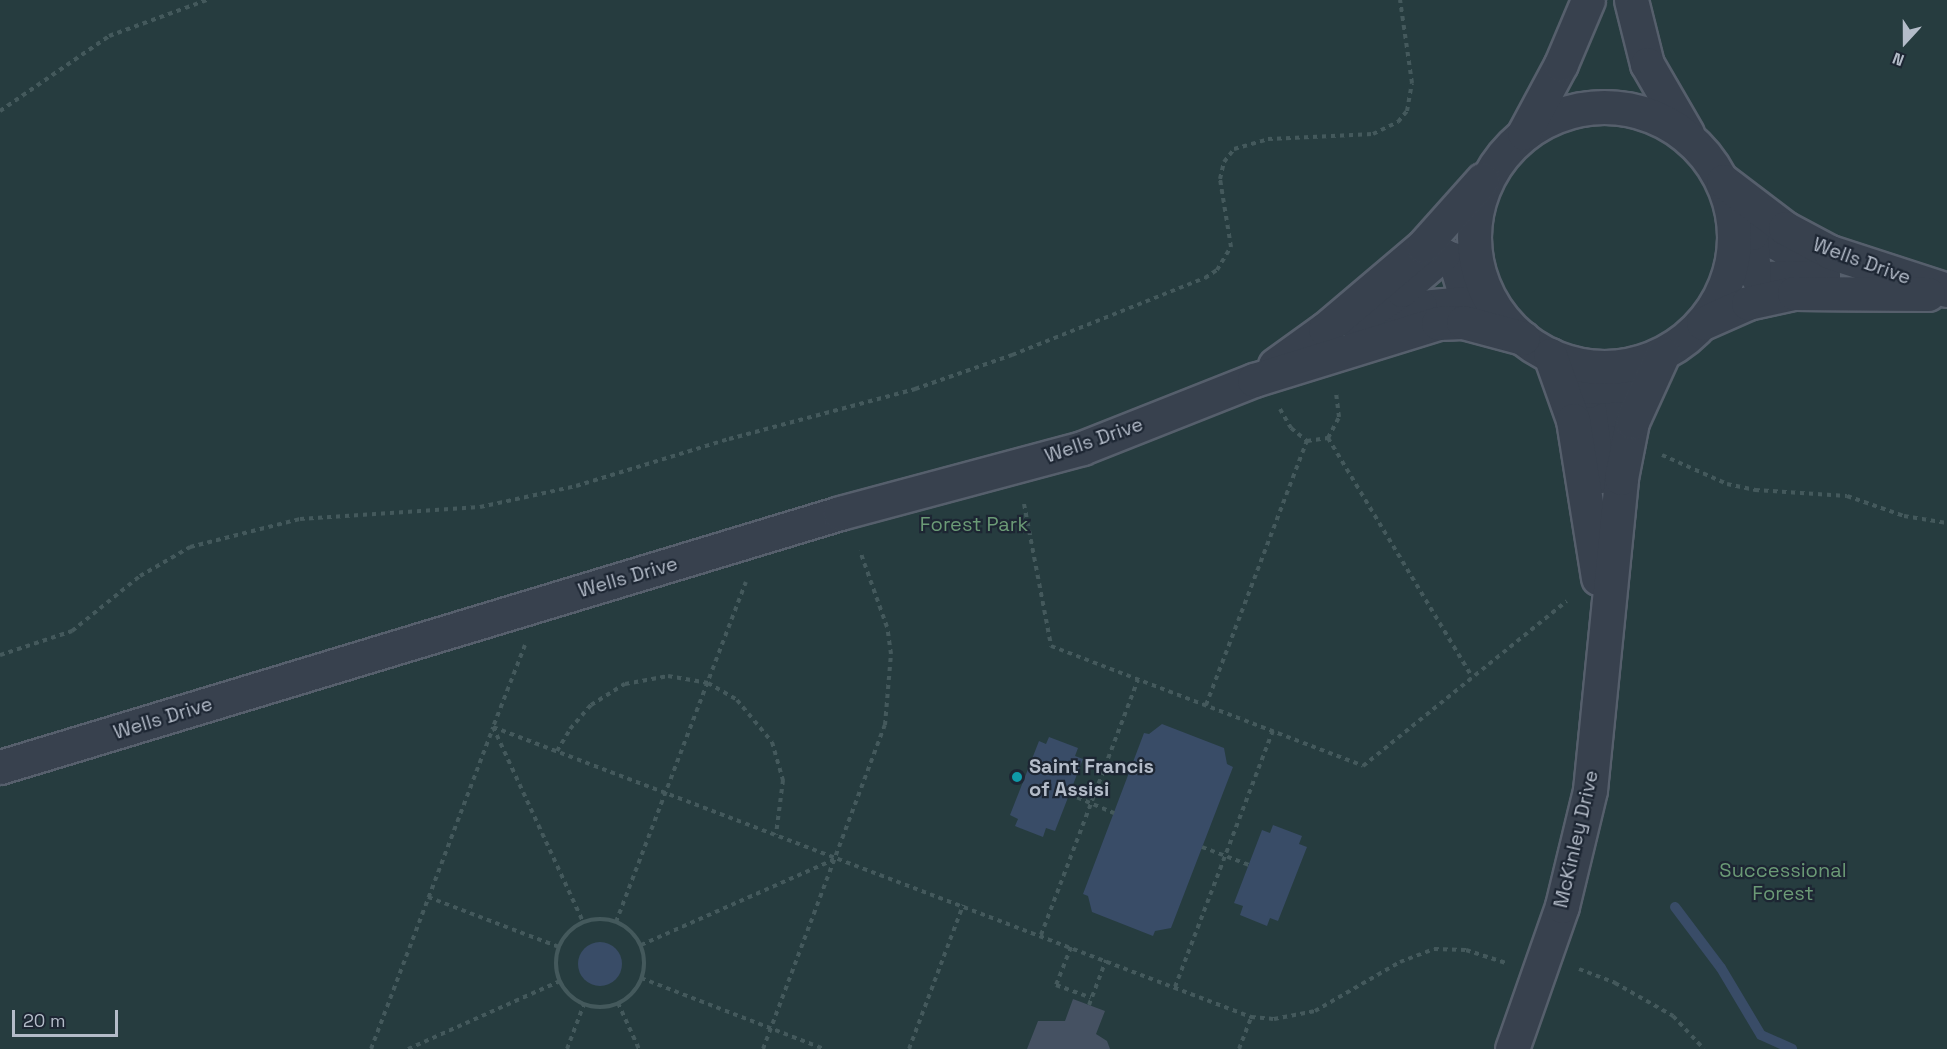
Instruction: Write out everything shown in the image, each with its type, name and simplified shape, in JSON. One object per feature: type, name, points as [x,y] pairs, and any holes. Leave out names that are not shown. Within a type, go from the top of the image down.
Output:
[{"type":"street","points":[[1523,135],[1561,64],[1588,0]]},
{"type":"street","points":[[1631,0],[1647,64],[1691,140],[1723,181],[1733,216],[1734,253],[1720,298],[1701,324],[1663,354]]},
{"type":"street","points":[[1523,135],[1571,111],[1613,107],[1654,117],[1691,140]]},
{"type":"street","name":"Wells Drive","points":[[1254,380],[1326,329],[1414,254],[1523,135]]},
{"type":"street","points":[[1499,160],[1477,208],[1475,256],[1491,301],[1536,347]]},
{"type":"street","name":"Wells Drive","points":[[1723,181],[1785,228],[1830,252],[1947,292]]},
{"type":"street","name":"Wells Drive","points":[[1701,324],[1748,303],[1794,293],[1947,292]]},
{"type":"street","name":"Wells Drive","points":[[0,767],[840,513],[1082,448],[1254,380],[1438,323],[1463,322],[1587,366],[1616,366],[1663,354]]},
{"type":"street","name":"McKinley Drive","points":[[1536,347],[1574,420],[1604,621]]},
{"type":"street","name":"McKinley Drive","points":[[1512,1049],[1562,906],[1590,790],[1603,679],[1604,621],[1626,444],[1640,402],[1663,354]]},
{"type":"path","points":[[0,111],[109,36],[207,0]]},
{"type":"path","points":[[0,655],[72,631],[140,576],[190,547],[300,519],[480,507],[565,489],[729,439],[915,389],[1012,356],[1205,278],[1217,270],[1231,247],[1220,179],[1224,162],[1234,149],[1268,139],[1373,134],[1398,122],[1407,111],[1412,83],[1400,0]]},
{"type":"path","points":[[1328,438],[1339,417],[1335,386]]},
{"type":"path","points":[[1280,409],[1291,428],[1307,441],[1328,438]]},
{"type":"path","points":[[1328,438],[1472,677]]},
{"type":"path","points":[[1206,705],[1307,441]]},
{"type":"path","points":[[1653,451],[1728,484],[1755,490],[1847,496],[1904,516],[1947,523]]},
{"type":"path","points":[[1024,504],[1051,646],[1363,766],[1567,601]]},
{"type":"path","points":[[763,1049],[837,858],[885,725],[891,674],[886,627],[860,551]]},
{"type":"path","points":[[616,922],[746,582]]},
{"type":"path","points":[[370,1049],[523,649]]},
{"type":"path","points":[[557,751],[570,729],[591,705],[625,684],[668,676],[708,683],[745,707],[772,742],[783,780],[776,835]]},
{"type":"path","points":[[1041,935],[1138,680]]},
{"type":"path","points":[[493,727],[1251,1017],[1274,1019],[1315,1011],[1400,962],[1434,949],[1466,950],[1510,964]]},
{"type":"path","points":[[493,727],[583,922]]},
{"type":"path","points":[[1175,987],[1273,731]]},
{"type":"path","points":[[1069,794],[1114,813]]},
{"type":"path","points":[[1202,847],[1249,865]]},
{"type":"path","points":[[641,945],[837,858]]},
{"type":"path","points":[[428,897],[559,947]]},
{"type":"path","points":[[909,1049],[963,905]]},
{"type":"path","points":[[583,922],[616,922],[641,945],[641,978],[629,997],[618,1003],[595,1007],[584,1004],[570,995],[560,981],[556,958],[559,947],[573,928],[583,922]]},
{"type":"path","points":[[1071,947],[1056,985],[1091,998]]},
{"type":"path","points":[[1089,1005],[1106,960]]},
{"type":"path","points":[[1579,969],[1615,983],[1673,1016],[1704,1049]]},
{"type":"path","points":[[641,978],[824,1049]]},
{"type":"path","points":[[408,1049],[560,981]]},
{"type":"path","points":[[618,1003],[639,1049]]},
{"type":"path","points":[[567,1049],[584,1004]]},
{"type":"path","points":[[1241,1048],[1251,1017]]},
{"type":"green space","name":"Forest Park","points":[[0,0],[1947,0],[1947,1049],[0,1049]]},
{"type":"water","points":[[1162,724],[1224,748],[1227,764],[1233,767],[1171,928],[1155,931],[1153,936],[1092,912],[1088,896],[1083,894],[1144,733],[1149,734]]},
{"type":"water","points":[[1049,737],[1078,748],[1075,756],[1083,759],[1055,831],[1046,828],[1043,837],[1015,826],[1018,819],[1010,815],[1039,741],[1046,744]]},
{"type":"water","points":[[1273,825],[1302,836],[1299,844],[1307,847],[1278,921],[1270,918],[1267,926],[1240,915],[1243,906],[1234,903],[1262,830],[1270,833]]},
{"type":"water","points":[[600,942],[609,943],[616,948],[621,955],[621,973],[616,980],[609,985],[600,986],[591,985],[584,980],[579,973],[578,964],[579,955],[584,948],[591,943]]},
{"type":"building","points":[[1073,999],[1105,1011],[1096,1034],[1107,1041],[1110,1049],[1027,1049],[1038,1021],[1065,1021]]},
{"type":"waterway","points":[[1675,907],[1721,968],[1761,1035],[1792,1049]]},
{"type":"place","name":"Saint Francis of Assisi","points":[[1017,777]]},
{"type":"park label","name":"Successional Forest","points":[[1783,882]]}]
